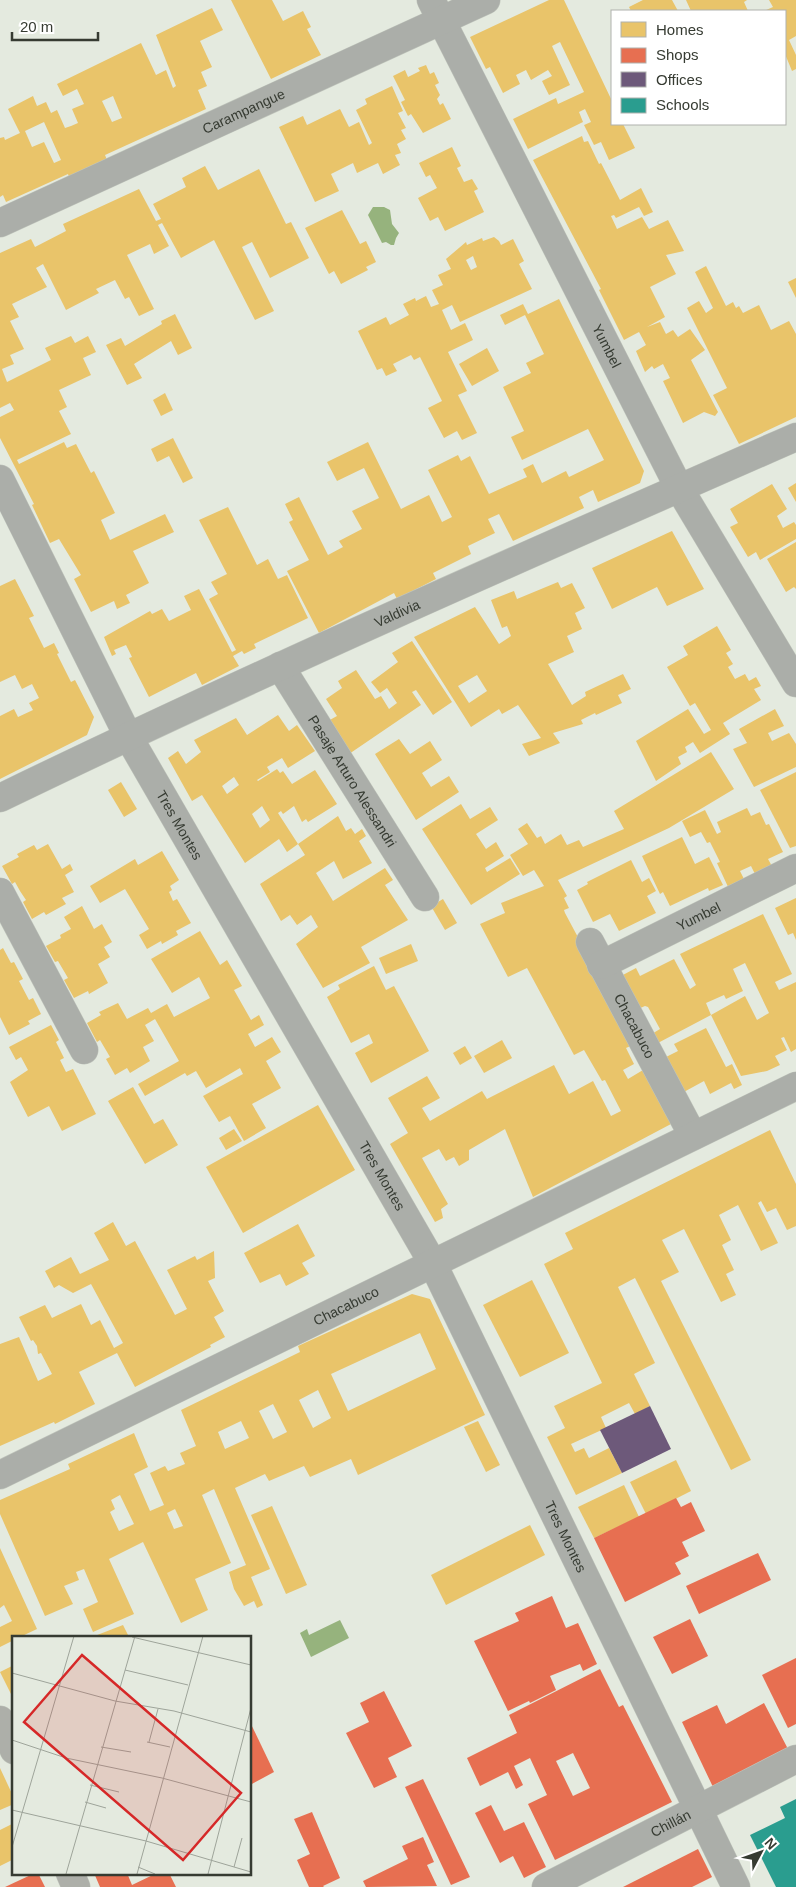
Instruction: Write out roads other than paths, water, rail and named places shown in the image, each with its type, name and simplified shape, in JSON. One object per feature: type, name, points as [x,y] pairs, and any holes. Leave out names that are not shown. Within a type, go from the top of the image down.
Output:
[{"type":"main road","points":[[0,1720],[12,1746]]},
{"type":"main road","points":[[70,1874],[76,1887]]},
{"type":"street","name":"Carampangue","points":[[0,223],[436,10],[486,0]]},
{"type":"street","name":"Yumbel","points":[[436,10],[679,488],[796,683]]},
{"type":"street","name":"Valdivia","points":[[0,798],[280,666],[796,437]]},
{"type":"street","name":"Tres Montes","points":[[0,479],[128,736],[432,1262],[736,1887]]},
{"type":"street","name":"Pasaje Arturo Alessandri","points":[[280,666],[425,896]]},
{"type":"street","name":"Yumbel","points":[[596,954],[796,868]]},
{"type":"street","points":[[0,892],[84,1050]]},
{"type":"street","name":"Chacabuco","points":[[596,954],[692,1136]]},
{"type":"street","name":"Chacabuco","points":[[0,1475],[432,1262],[796,1086]]},
{"type":"street","name":"Chillán","points":[[546,1887],[796,1759]]}]
